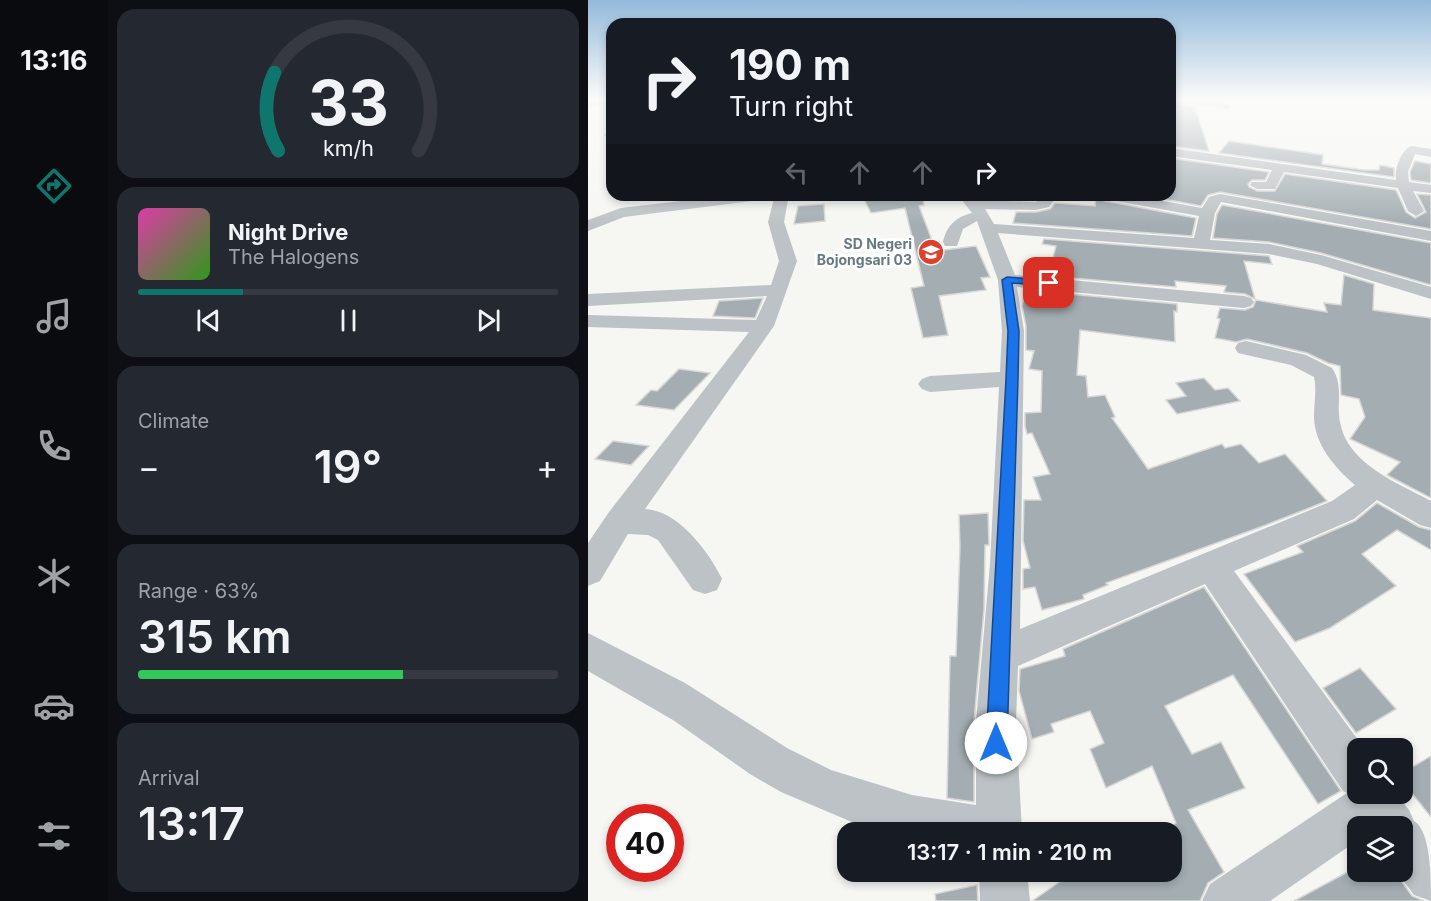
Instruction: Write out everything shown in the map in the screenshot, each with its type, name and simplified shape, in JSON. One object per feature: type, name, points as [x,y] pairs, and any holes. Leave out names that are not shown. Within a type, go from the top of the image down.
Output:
[{"type":"street","points":[[1176,148],[1280,167],[1431,189]]},
{"type":"street","points":[[1416,211],[1403,184],[1401,172],[1411,150],[1431,153]]},
{"type":"street","points":[[1257,185],[1270,186],[1280,167]]},
{"type":"street","points":[[1201,244],[1207,213],[1215,199],[1223,198],[1431,236]]},
{"type":"street","points":[[625,209],[632,201]]},
{"type":"street","points":[[588,226],[621,213],[718,201]]},
{"type":"street","points":[[588,572],[620,520],[764,326],[788,261],[776,222],[781,201]]},
{"type":"street","points":[[951,242],[953,230],[958,223],[977,210],[1041,206],[1046,201]]},
{"type":"street","points":[[1139,201],[1207,213]]},
{"type":"street","points":[[977,210],[1201,244],[1291,253],[1431,293]]},
{"type":"street","points":[[977,210],[1007,280],[1013,331],[1006,564],[996,721],[999,822]]},
{"type":"street","points":[[1007,280],[1244,302]]},
{"type":"street","points":[[588,300],[779,290]]},
{"type":"street","points":[[675,324],[695,294]]},
{"type":"street","points":[[588,321],[764,326]]},
{"type":"street","points":[[1246,348],[1298,360],[1324,373],[1329,391],[1326,403],[1328,427],[1333,442],[1348,462],[1376,484],[1431,516]]},
{"type":"street","points":[[930,384],[1012,379]]},
{"type":"street","points":[[999,656],[1343,510],[1376,484]]},
{"type":"street","points":[[620,520],[652,522],[669,531],[705,579]]},
{"type":"street","points":[[1211,566],[1347,760]]},
{"type":"street","points":[[588,651],[637,675],[720,727],[773,764],[830,792],[893,812],[935,822]]},
{"type":"street","points":[[1227,901],[1367,804]]},
{"type":"street","points":[[1413,854],[1431,878]]},
{"type":"street","points":[[1003,882],[1005,901]]},
{"type":"building","points":[[1176,141],[1206,141],[1209,151],[1176,147]]},
{"type":"building","points":[[1229,141],[1323,155],[1322,164],[1364,170],[1379,170],[1380,165],[1394,168],[1394,177],[1219,153]]},
{"type":"building","points":[[1176,159],[1269,172],[1265,180],[1252,180],[1248,184],[1257,191],[1275,191],[1285,174],[1396,190],[1406,212],[1415,218],[1426,212],[1417,194],[1431,195],[1431,229],[1220,192],[1208,195],[1201,206],[1175,201]]},
{"type":"building","points":[[1415,161],[1431,164],[1431,183],[1411,180],[1410,172]]},
{"type":"building","points":[[865,201],[924,201],[924,205],[919,206],[936,251],[976,246],[990,277],[981,278],[986,290],[939,296],[948,335],[923,338],[911,288],[924,286],[905,208],[871,213]]},
{"type":"building","points":[[1096,201],[1105,201],[1196,218],[1192,236],[1013,223],[1016,212],[1050,209],[1055,203],[1095,206]]},
{"type":"building","points":[[824,204],[825,221],[794,224],[798,206]]},
{"type":"building","points":[[1222,205],[1431,243],[1431,285],[1321,253],[1269,242],[1213,238],[1217,214]]},
{"type":"building","points":[[1044,239],[1269,256],[1272,264],[1244,261],[1255,299],[1245,294],[1224,292],[1226,286],[1175,281],[1176,287],[1048,276],[1056,246],[1042,244]]},
{"type":"building","points":[[1344,275],[1374,284],[1373,310],[1431,318],[1431,498],[1387,475],[1400,462],[1350,439],[1365,417],[1359,399],[1341,395],[1340,366],[1307,353],[1247,339],[1236,342],[1215,338],[1220,319],[1217,318],[1220,308],[1245,310],[1253,307],[1256,300],[1327,312],[1324,303],[1341,305]]},
{"type":"building","points":[[1026,290],[1177,304],[1177,312],[1174,311],[1175,342],[1080,330],[1077,375],[1086,376],[1088,397],[1105,395],[1115,417],[1112,418],[1148,469],[1222,444],[1225,448],[1241,444],[1259,463],[1285,454],[1327,501],[1106,583],[1108,585],[1083,595],[1084,599],[1042,610],[1035,587],[1023,589],[1023,569],[1030,568],[1023,541],[1024,500],[1041,500],[1033,477],[1050,474],[1032,433],[1027,434],[1025,426],[1025,413],[1041,412],[1042,371],[1029,369],[1034,351],[1026,350],[1026,326],[1022,306]]},
{"type":"building","points":[[763,298],[755,318],[713,316],[719,301]]},
{"type":"building","points":[[679,369],[710,373],[674,410],[636,405],[651,390],[657,391]]},
{"type":"building","points":[[1204,378],[1215,390],[1228,388],[1240,401],[1177,414],[1166,400],[1186,396],[1176,383]]},
{"type":"building","points":[[613,441],[649,446],[631,465],[595,459]]},
{"type":"building","points":[[1377,503],[1419,527],[1431,530],[1431,550],[1397,530],[1362,554],[1396,586],[1330,628],[1295,642],[1244,574],[1303,552],[1297,546],[1355,521]]},
{"type":"building","points":[[988,513],[989,545],[985,545],[984,609],[974,721],[974,802],[947,798],[950,656],[956,656],[959,515]]},
{"type":"building","points":[[1204,587],[1341,791],[1318,804],[1233,675],[1165,706],[1192,754],[1221,742],[1245,788],[1188,810],[1224,872],[1208,883],[1200,901],[1032,901],[1060,882],[1182,882],[1182,822],[1176,822],[1152,766],[1106,788],[1090,749],[1104,743],[1090,711],[1051,724],[1054,732],[1032,739],[1019,691],[1020,669],[1065,656],[1063,649]]},
{"type":"building","points":[[1360,668],[1396,709],[1356,733],[1323,688]]},
{"type":"building","points":[[1431,756],[1431,817],[1413,795],[1413,767]]},
{"type":"building","points":[[1347,872],[1347,882],[1402,882],[1412,896],[1424,901],[1294,901]]},
{"type":"building","points":[[977,885],[978,901],[936,901],[935,894]]},
{"type":"place","name":"SD Negeri Bojongsari 03","points":[[931,252]]},
{"type":"route","points":[[996,743],[1006,564],[1012,379],[1013,331],[1007,280],[1049,283]]}]
